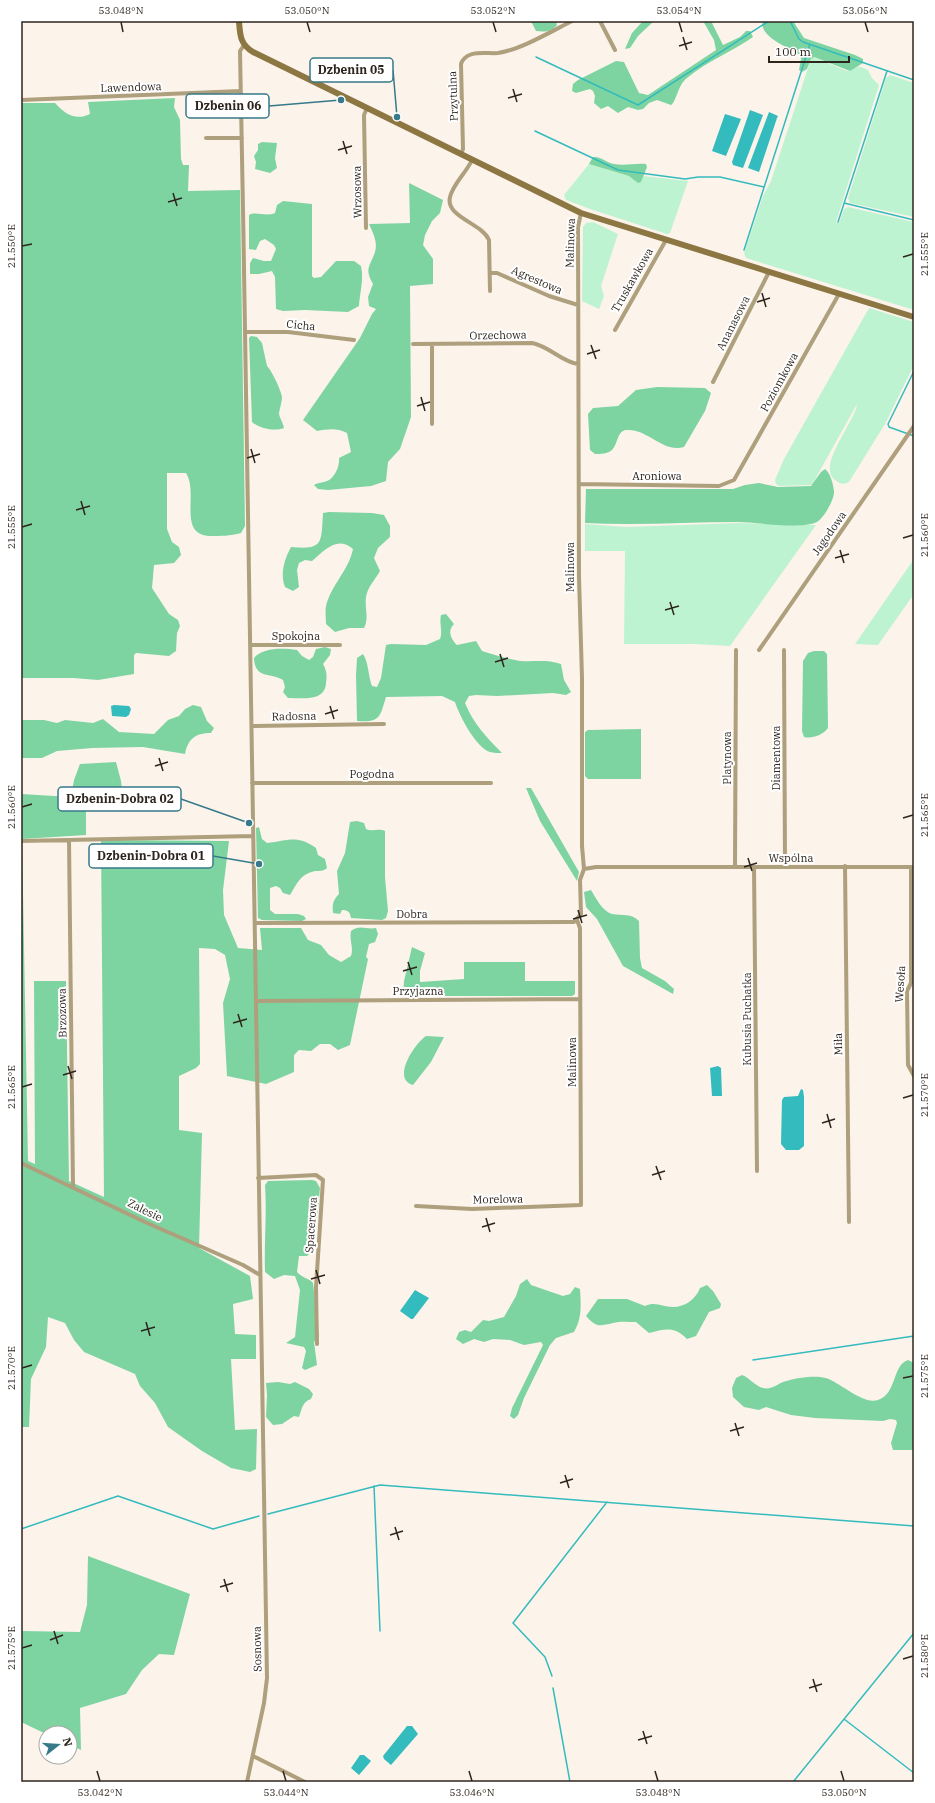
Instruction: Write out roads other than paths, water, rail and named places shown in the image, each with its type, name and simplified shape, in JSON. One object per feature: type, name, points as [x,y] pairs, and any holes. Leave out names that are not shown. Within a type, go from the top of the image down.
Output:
[{"type":"street","points":[[239,21],[241,40],[244,45],[257,54],[581,213],[914,317]]},
{"type":"street","name":"Przytulna","points":[[461,154],[464,149],[462,59],[466,55],[499,53],[509,50],[556,30],[572,21]]},
{"type":"street","points":[[600,21],[615,50]]},
{"type":"street","name":"Sosnowa","points":[[244,45],[240,50],[246,332],[263,1513],[267,1678],[264,1703],[246,1782]]},
{"type":"street","name":"Lawendowa","points":[[21,100],[241,91]]},
{"type":"street","name":"Wrzosowa","points":[[366,228],[364,115],[367,108]]},
{"type":"street","points":[[206,138],[242,138]]},
{"type":"street","points":[[472,160],[450,196],[449,204],[452,210],[486,234],[489,240],[490,291]]},
{"type":"street","name":"Malinowa","points":[[581,213],[578,228],[580,484],[579,628],[582,678],[582,846],[584,869],[580,880],[580,914],[577,920],[580,928],[581,1205]]},
{"type":"street","name":"Truskawkowa","points":[[614,330],[666,240]]},
{"type":"street","name":"Agrestowa","points":[[490,272],[497,273],[549,296],[578,305]]},
{"type":"street","name":"Ananasowa","points":[[713,382],[769,272]]},
{"type":"street","name":"Poziomkowa","points":[[734,480],[839,294]]},
{"type":"street","name":"Cicha","points":[[246,332],[288,332],[354,340]]},
{"type":"street","name":"Orzechowa","points":[[412,344],[532,343],[545,347],[572,364],[578,364]]},
{"type":"street","points":[[432,344],[432,424]]},
{"type":"street","name":"Jagodowa","points":[[759,650],[914,426]]},
{"type":"street","name":"Aroniowa","points":[[580,484],[719,486],[734,480]]},
{"type":"street","name":"Spokojna","points":[[251,645],[340,645]]},
{"type":"street","name":"Platynowa","points":[[735,867],[736,650]]},
{"type":"street","name":"Diamentowa","points":[[784,650],[785,866]]},
{"type":"street","name":"Radosna","points":[[252,726],[384,724]]},
{"type":"street","name":"Pogodna","points":[[252,784],[491,783]]},
{"type":"street","points":[[21,842],[253,836]]},
{"type":"street","name":"Brzozowa","points":[[69,840],[72,1186]]},
{"type":"street","name":"Wspólna","points":[[584,869],[596,866],[912,867]]},
{"type":"street","name":"Miła","points":[[846,866],[849,1222]]},
{"type":"street","name":"Kubusia Puchatka","points":[[754,867],[757,1171]]},
{"type":"street","name":"Wesoła","points":[[912,867],[911,983],[907,991],[908,1065],[914,1076]]},
{"type":"street","name":"Dobra","points":[[255,923],[568,922],[577,920]]},
{"type":"street","name":"Przyjazna","points":[[256,1001],[580,1000]]},
{"type":"street","name":"Zalesie","points":[[21,1163],[145,1222],[242,1265],[260,1275]]},
{"type":"street","name":"Spacerowa","points":[[258,1178],[316,1175],[323,1180],[316,1287],[317,1344]]},
{"type":"street","name":"Morelowa","points":[[416,1206],[472,1209],[581,1205]]},
{"type":"street","points":[[253,1756],[305,1782]]},
{"type":"water","points":[[750,110],[763,115],[743,168],[733,165],[732,162]]},
{"type":"water","points":[[769,112],[778,116],[759,172],[748,168]]},
{"type":"water","points":[[725,114],[741,119],[726,156],[712,151]]},
{"type":"water","points":[[111,706],[129,706],[131,709],[129,715],[126,717],[112,716]]},
{"type":"water","points":[[718,1066],[721,1068],[722,1096],[712,1096],[710,1068]]},
{"type":"water","points":[[801,1089],[803,1090],[804,1097],[804,1146],[799,1150],[786,1150],[781,1144],[782,1100],[784,1097],[798,1096]]},
{"type":"water","points":[[415,1290],[429,1298],[413,1319],[411,1319],[400,1311]]},
{"type":"water","points":[[407,1726],[412,1726],[418,1734],[391,1765],[384,1759],[383,1756]]},
{"type":"water","points":[[360,1755],[364,1755],[371,1761],[359,1775],[351,1768]]},
{"type":"waterway","points":[[536,57],[638,105],[769,21]]},
{"type":"waterway","points":[[790,21],[799,39],[803,42],[914,80]]},
{"type":"waterway","points":[[744,250],[810,44]]},
{"type":"waterway","points":[[838,222],[887,71]]},
{"type":"waterway","points":[[535,131],[618,170],[685,179],[698,177],[720,177],[764,187]]},
{"type":"waterway","points":[[844,203],[914,220]]},
{"type":"waterway","points":[[914,371],[888,424],[889,427],[914,436]]},
{"type":"waterway","points":[[753,1360],[914,1336]]},
{"type":"waterway","points":[[268,1514],[380,1485],[914,1526]]},
{"type":"waterway","points":[[374,1486],[380,1631]]},
{"type":"waterway","points":[[21,1529],[118,1496],[213,1529],[259,1516]]},
{"type":"waterway","points":[[552,1676],[545,1657],[513,1623],[607,1502]]},
{"type":"waterway","points":[[793,1782],[914,1633]]},
{"type":"waterway","points":[[553,1688],[570,1782]]},
{"type":"waterway","points":[[844,1719],[914,1773]]},
{"type":"place","name":"Dzbenin 06","points":[[341,100]]},
{"type":"place","name":"Dzbenin 05","points":[[397,117]]},
{"type":"place","name":"Dzbenin-Dobra 02","points":[[249,823]]},
{"type":"place","name":"Dzbenin-Dobra 01","points":[[259,864]]}]
